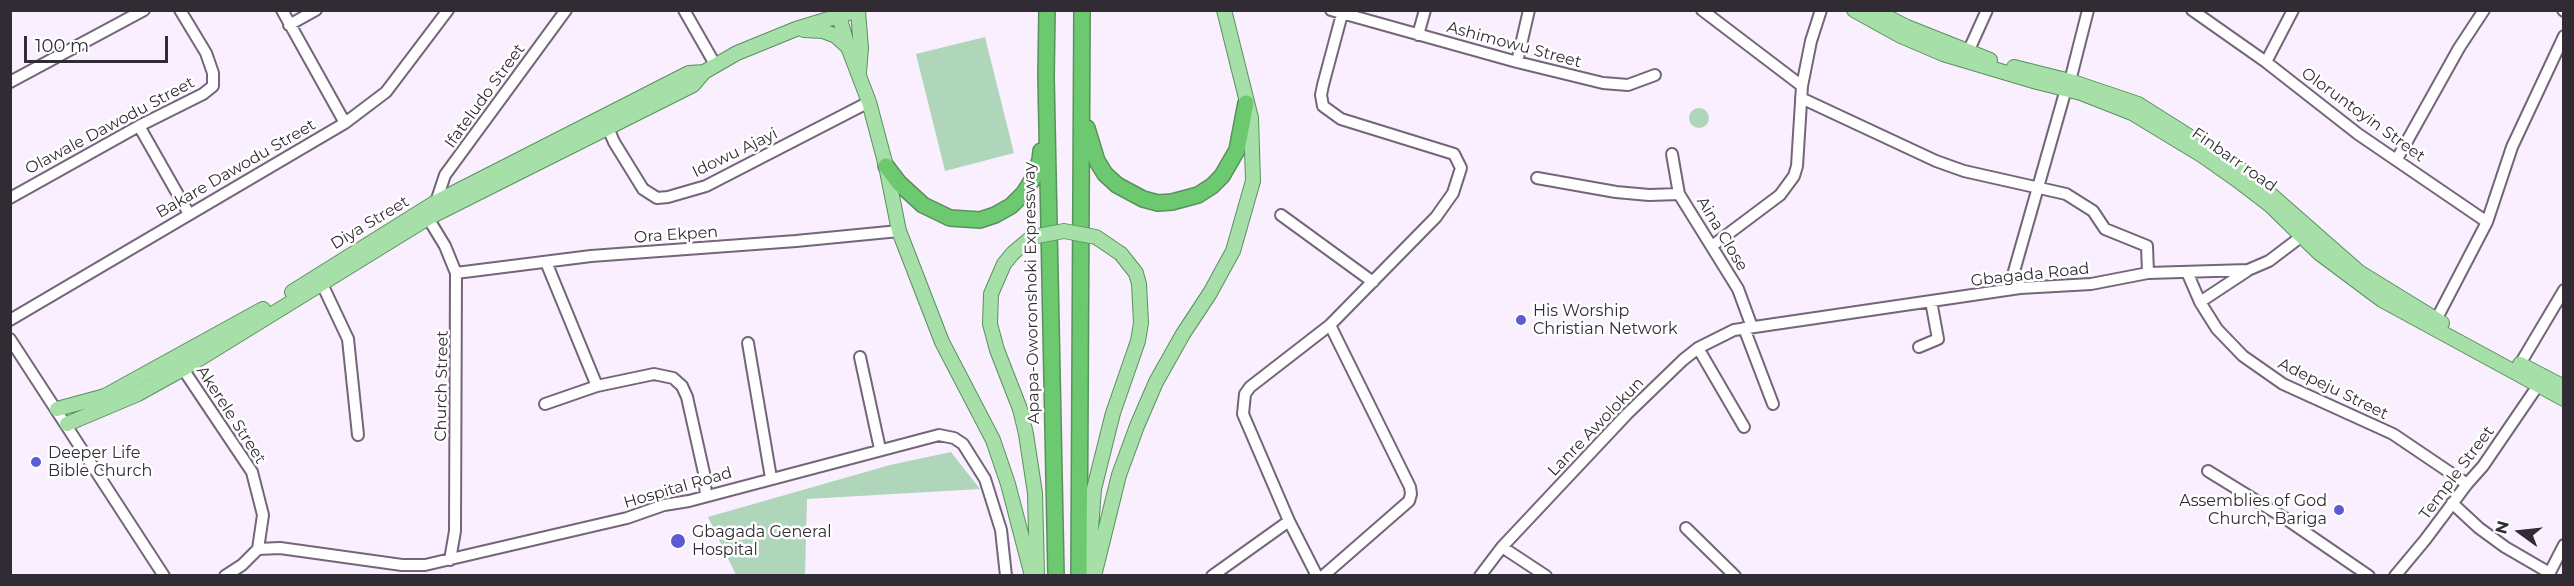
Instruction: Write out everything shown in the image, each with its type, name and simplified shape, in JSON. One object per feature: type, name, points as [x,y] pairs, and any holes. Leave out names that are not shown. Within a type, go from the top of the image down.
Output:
[{"type":"highway","name":"Apapa-Oworonshoki Expressway","points":[[1047,10],[1046,76],[1056,576]]},
{"type":"highway","points":[[1079,576],[1082,10]]},
{"type":"highway","points":[[1081,65],[1087,131],[1096,161],[1117,185],[1143,199],[1158,203],[1185,200],[1198,195],[1222,176],[1237,150],[1246,103]]},
{"type":"highway","points":[[886,166],[899,183],[923,205],[950,218],[980,220],[1003,210],[1024,193],[1040,160],[1046,76]]},
{"type":"main road","points":[[1093,576],[1119,475],[1137,426],[1161,372],[1233,251],[1254,181],[1251,118],[1224,10]]},
{"type":"main road","name":"Finbarr road","points":[[1854,10],[1901,36],[1943,54],[2068,85]]},
{"type":"main road","name":"Finbarr road","points":[[1874,10],[1907,27],[1989,60],[2135,109],[2244,171],[2359,272],[2436,320],[2564,387]]},
{"type":"main road","name":"Diya Street","points":[[66,424],[138,394],[183,369],[428,218],[693,85],[710,69],[737,53],[838,13],[858,11]]},
{"type":"main road","points":[[858,11],[861,48],[859,75]]},
{"type":"main road","points":[[838,13],[869,102],[886,166],[899,231],[942,342],[993,440],[1011,495],[1032,576]]},
{"type":"main road","points":[[796,29],[823,31],[836,36],[848,47]]},
{"type":"main road","name":"Diya Street","points":[[57,409],[105,396],[283,298],[436,202],[689,73],[710,69]]},
{"type":"main road","name":"Finbarr road","points":[[2135,109],[2271,206],[2319,253],[2382,300],[2564,399]]},
{"type":"main road","points":[[1037,576],[1035,493],[1026,434],[1020,409],[997,350],[990,324],[991,294],[1004,264],[1013,253],[1032,237],[1064,231],[1096,237],[1121,254],[1136,273],[1139,284],[1142,323],[1113,413],[1094,489],[1089,555],[1093,576]]},
{"type":"street","points":[[12,79],[144,10]]},
{"type":"street","name":"Olawale Dawodu Street","points":[[10,198],[139,126],[203,94],[213,86],[213,73],[206,53],[180,10]]},
{"type":"street","points":[[282,10],[345,123]]},
{"type":"street","points":[[289,25],[316,10]]},
{"type":"street","name":"Bakare Dawodu Street","points":[[10,320],[345,123],[386,92],[448,10]]},
{"type":"street","name":"Ifateludo Street","points":[[436,202],[445,175],[566,10]]},
{"type":"street","points":[[684,10],[710,69]]},
{"type":"street","points":[[1418,35],[1425,10]]},
{"type":"street","points":[[1516,62],[1529,10]]},
{"type":"street","points":[[1702,10],[1802,86]]},
{"type":"street","points":[[1712,246],[1780,195],[1794,176],[1797,166],[1802,86],[1811,41],[1821,10]]},
{"type":"street","points":[[1968,52],[1987,10]]},
{"type":"street","points":[[2009,289],[2088,10]]},
{"type":"street","name":"Oloruntoyin Street","points":[[2192,10],[2266,62],[2326,111],[2487,222]]},
{"type":"street","points":[[2266,62],[2293,10]]},
{"type":"street","points":[[2397,159],[2459,48],[2484,10]]},
{"type":"street","points":[[1317,576],[1289,521],[1243,414],[1243,404],[1250,387],[1330,325],[1445,206],[1461,168],[1458,157],[1454,154],[1341,119],[1323,105],[1323,85],[1337,12]]},
{"type":"street","name":"Ashimowu Street","points":[[1337,12],[1516,62],[1603,83],[1628,85],[1655,75]]},
{"type":"street","points":[[2436,320],[2487,222],[2512,147],[2564,36]]},
{"type":"street","points":[[1802,98],[1936,161],[1964,171],[2066,194],[2093,212],[2106,229],[2147,246],[2148,273]]},
{"type":"street","name":"Idowu Ajayi","points":[[609,128],[614,142],[642,189],[657,198],[668,197],[706,186],[869,102]]},
{"type":"street","points":[[139,126],[189,214]]},
{"type":"street","name":"Aina Close","points":[[1672,154],[1679,194],[1738,289],[1773,404]]},
{"type":"street","points":[[1537,178],[1616,192],[1649,195],[1679,194]]},
{"type":"street","points":[[1281,215],[1373,282]]},
{"type":"street","name":"Church Street","points":[[428,218],[445,246],[456,273],[455,531],[450,560]]},
{"type":"street","name":"Ora Ekpen","points":[[456,273],[546,262],[899,231]]},
{"type":"street","name":"Gbagada Road","points":[[1748,328],[2009,289],[2091,284],[2148,273],[2247,270],[2269,261],[2302,236]]},
{"type":"street","points":[[546,262],[597,386]]},
{"type":"street","points":[[2200,302],[2247,270]]},
{"type":"street","name":"Adepeju Street","points":[[2187,272],[2200,302],[2217,329],[2243,356],[2267,374],[2324,404],[2393,434],[2467,484]]},
{"type":"street","points":[[322,284],[348,339],[358,435]]},
{"type":"street","points":[[2520,364],[2564,290]]},
{"type":"street","points":[[1919,348],[1938,339],[1931,301]]},
{"type":"street","points":[[1323,576],[1409,501],[1411,494],[1410,487],[1330,325]]},
{"type":"street","name":"Lanre Awolokun","points":[[1480,576],[1502,547],[1627,414],[1698,348],[1734,330],[1748,328]]},
{"type":"street","points":[[10,339],[164,576]]},
{"type":"street","points":[[748,343],[771,478]]},
{"type":"street","points":[[1698,348],[1744,427]]},
{"type":"street","points":[[860,357],[880,449]]},
{"type":"street","name":"Akerele Street","points":[[183,369],[252,472],[263,515],[258,549]]},
{"type":"street","points":[[545,404],[597,386],[654,374],[673,378],[682,386],[687,396],[704,473],[706,496]]},
{"type":"street","name":"Temple Street","points":[[2395,576],[2483,466],[2539,384]]},
{"type":"street","name":"Hospital Road","points":[[258,549],[280,549],[402,565],[425,565],[627,518],[664,505],[939,435],[954,438],[963,444],[985,479],[1000,530],[1006,576]]},
{"type":"street","points":[[2208,471],[2286,519],[2369,576]]},
{"type":"street","points":[[2452,503],[2505,547],[2548,574],[2564,545]]},
{"type":"street","points":[[1212,576],[1289,521]]},
{"type":"street","points":[[1686,528],[1729,574]]},
{"type":"street","points":[[1502,547],[1546,576]]},
{"type":"street","points":[[225,576],[242,565],[258,549]]},
{"type":"green space","points":[[985,37],[1014,153],[945,171],[916,54]]},
{"type":"green space","points":[[1695,108],[1703,108],[1709,114],[1709,122],[1703,128],[1695,128],[1689,122],[1689,114]]},
{"type":"green space","points":[[951,452],[980,489],[807,499],[805,575],[736,575],[708,517],[890,465]]},
{"type":"place","name":"His Worship Christian Network","points":[[1521,320]]},
{"type":"place","name":"Deeper Life Bible Church","points":[[36,462]]},
{"type":"place","name":"Assemblies of God Church, Bariga","points":[[2339,510]]},
{"type":"place","name":"Gbagada General Hospital","points":[[678,541]]}]
